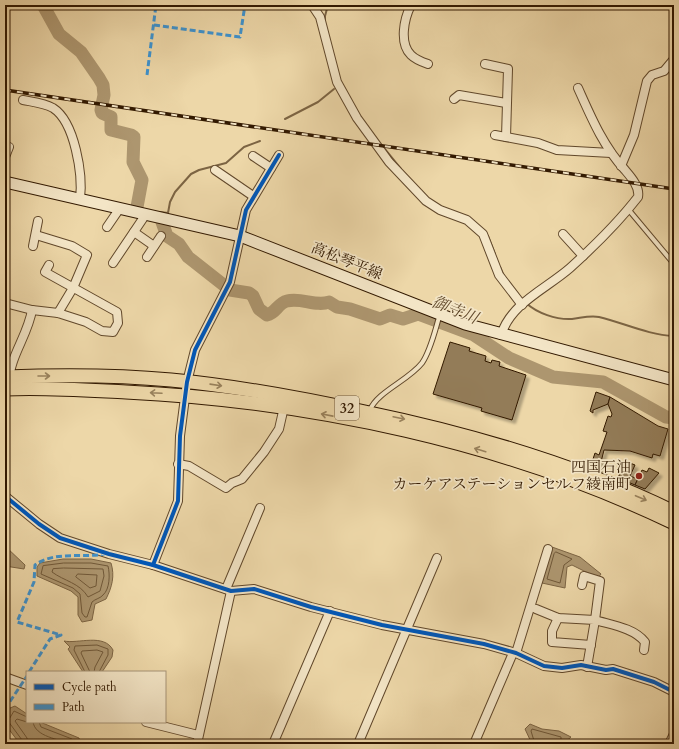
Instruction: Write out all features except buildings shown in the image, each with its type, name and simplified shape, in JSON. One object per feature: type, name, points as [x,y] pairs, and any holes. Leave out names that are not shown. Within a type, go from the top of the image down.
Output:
[{"type":"highway","name":"32","points":[[7,382],[72,376],[187,382],[300,398],[403,419],[513,450],[605,483],[674,512]]},
{"type":"highway","name":"32","points":[[7,382],[73,389],[185,395],[284,407],[401,429],[456,443],[562,477],[674,523]]},
{"type":"main road","name":"高松琴平線","points":[[5,182],[240,236],[438,319],[674,380]]},
{"type":"street","points":[[312,5],[320,17],[337,82],[357,118],[390,162],[426,201],[440,210],[466,220],[483,234],[499,275],[524,303]]},
{"type":"street","points":[[411,5],[405,19],[405,47],[412,56],[428,64]]},
{"type":"street","points":[[621,166],[634,136],[647,81],[652,75],[664,71],[674,60]]},
{"type":"street","points":[[485,64],[508,69],[506,137]]},
{"type":"street","points":[[501,335],[509,317],[524,303],[570,268],[583,256],[638,197],[638,190],[611,153],[594,125],[578,88]]},
{"type":"street","points":[[454,99],[459,94],[506,103]]},
{"type":"street","points":[[23,100],[47,105],[61,115],[75,146],[82,188],[80,199]]},
{"type":"street","points":[[495,135],[538,143],[558,150],[611,153]]},
{"type":"street","points":[[5,146],[9,147],[5,157]]},
{"type":"street","points":[[152,565],[178,500],[178,464],[185,395],[195,350],[227,287],[246,210],[253,196],[279,155]]},
{"type":"street","points":[[253,156],[271,168]]},
{"type":"street","points":[[215,170],[253,196]]},
{"type":"street","points":[[107,227],[120,208]]},
{"type":"street","points":[[114,263],[146,214]]},
{"type":"street","points":[[33,246],[38,221]]},
{"type":"street","points":[[134,232],[154,246]]},
{"type":"street","points":[[36,234],[72,246],[87,255],[73,288],[58,313]]},
{"type":"street","points":[[563,234],[583,256]]},
{"type":"street","points":[[147,257],[161,236]]},
{"type":"street","points":[[5,303],[32,310],[58,313],[86,322],[102,331],[113,332],[118,323],[117,312],[45,272],[49,265]]},
{"type":"street","points":[[7,382],[11,368],[29,325],[32,310]]},
{"type":"street","points":[[178,464],[189,466],[226,488],[232,483],[242,479],[264,452],[279,429],[284,407]]},
{"type":"street","points":[[5,496],[38,524],[60,538],[109,554],[152,565],[228,590],[254,590],[406,630],[484,644],[514,653],[544,666],[562,668],[581,665],[606,670],[613,669],[654,682],[674,692]]},
{"type":"street","points":[[197,744],[228,590],[260,508]]},
{"type":"street","points":[[474,744],[514,653],[548,549]]},
{"type":"street","points":[[358,744],[437,558]]},
{"type":"street","points":[[582,585],[584,576],[600,581],[587,667]]},
{"type":"street","points":[[536,609],[558,618],[595,620],[630,631],[640,636],[645,642],[644,650]]},
{"type":"street","points":[[273,744],[330,611]]},
{"type":"street","points":[[558,618],[552,631],[552,642],[591,645]]},
{"type":"street","points":[[5,677],[26,685]]},
{"type":"street","points":[[150,723],[198,735]]},
{"type":"street","points":[[669,744],[674,734]]},
{"type":"lane","points":[[628,209],[674,264]]},
{"type":"lane","points":[[369,412],[373,403],[402,382],[421,364],[426,357],[438,319]]},
{"type":"water","points":[[5,546],[25,565],[24,569],[5,566]]},
{"type":"water","points":[[552,547],[580,557],[601,574],[598,578],[572,565],[567,567],[565,588],[542,583]]},
{"type":"water","points":[[63,559],[91,559],[111,563],[113,577],[110,590],[106,599],[95,604],[92,620],[82,622],[78,615],[78,597],[71,591],[37,576],[37,567],[40,563]]},
{"type":"water","points":[[97,640],[109,645],[113,650],[112,657],[103,671],[82,671],[68,649],[70,647],[64,641]]},
{"type":"water","points":[[15,706],[26,713],[26,723],[42,723],[79,738],[81,744],[20,744],[5,724],[10,708]]},
{"type":"water","points":[[530,724],[542,729],[559,731],[571,737],[563,744],[532,744],[525,729]]},
{"type":"waterway","name":"御寺川","points":[[43,5],[59,34],[81,52],[103,85],[104,95],[101,110],[102,113],[111,117],[111,130],[134,137],[133,162],[142,180],[137,207]]},
{"type":"waterway","points":[[325,23],[328,5]]},
{"type":"waterway","points":[[285,119],[318,102],[334,89]]},
{"type":"waterway","points":[[160,212],[168,213],[170,202],[175,192],[191,174],[199,170],[226,163],[244,147],[260,141]]},
{"type":"waterway","points":[[384,148],[401,169]]},
{"type":"waterway","name":"御寺川","points":[[162,222],[167,236],[179,244],[188,257],[230,290],[249,293],[253,296],[259,309],[267,315],[273,312],[284,302],[292,300],[319,303],[329,302],[337,307],[350,309],[380,319],[390,315],[403,319],[418,314],[474,335],[509,358],[553,377],[603,382],[666,417],[674,418]]},
{"type":"waterway","points":[[488,236],[495,254]]},
{"type":"waterway","points":[[500,267],[504,276]]},
{"type":"waterway","points":[[526,303],[530,307],[553,317],[572,319],[596,316],[645,331],[674,336]]},
{"type":"railway","points":[[5,90],[674,189]]},
{"type":"marked path","points":[[147,75],[156,5]]},
{"type":"marked path","points":[[154,25],[240,37],[245,5]]},
{"type":"marked path","points":[[30,671],[50,639],[61,635],[17,622],[34,582],[35,565],[42,561],[59,556],[105,554]]},
{"type":"marked path","points":[[5,709],[26,678]]},
{"type":"cycle path","points":[[153,565],[178,501],[180,436],[187,382],[195,350],[230,282],[246,210],[279,155]]},
{"type":"cycle path","points":[[5,496],[39,524],[60,538],[109,554],[153,565],[231,591],[254,589],[311,607],[382,625],[484,644],[516,653],[544,666],[562,668],[581,665],[606,670],[613,669],[654,682],[674,692]]},
{"type":"place","name":"四国石油 カーケアステーションセルフ綾南町","points":[[639,476]]}]
